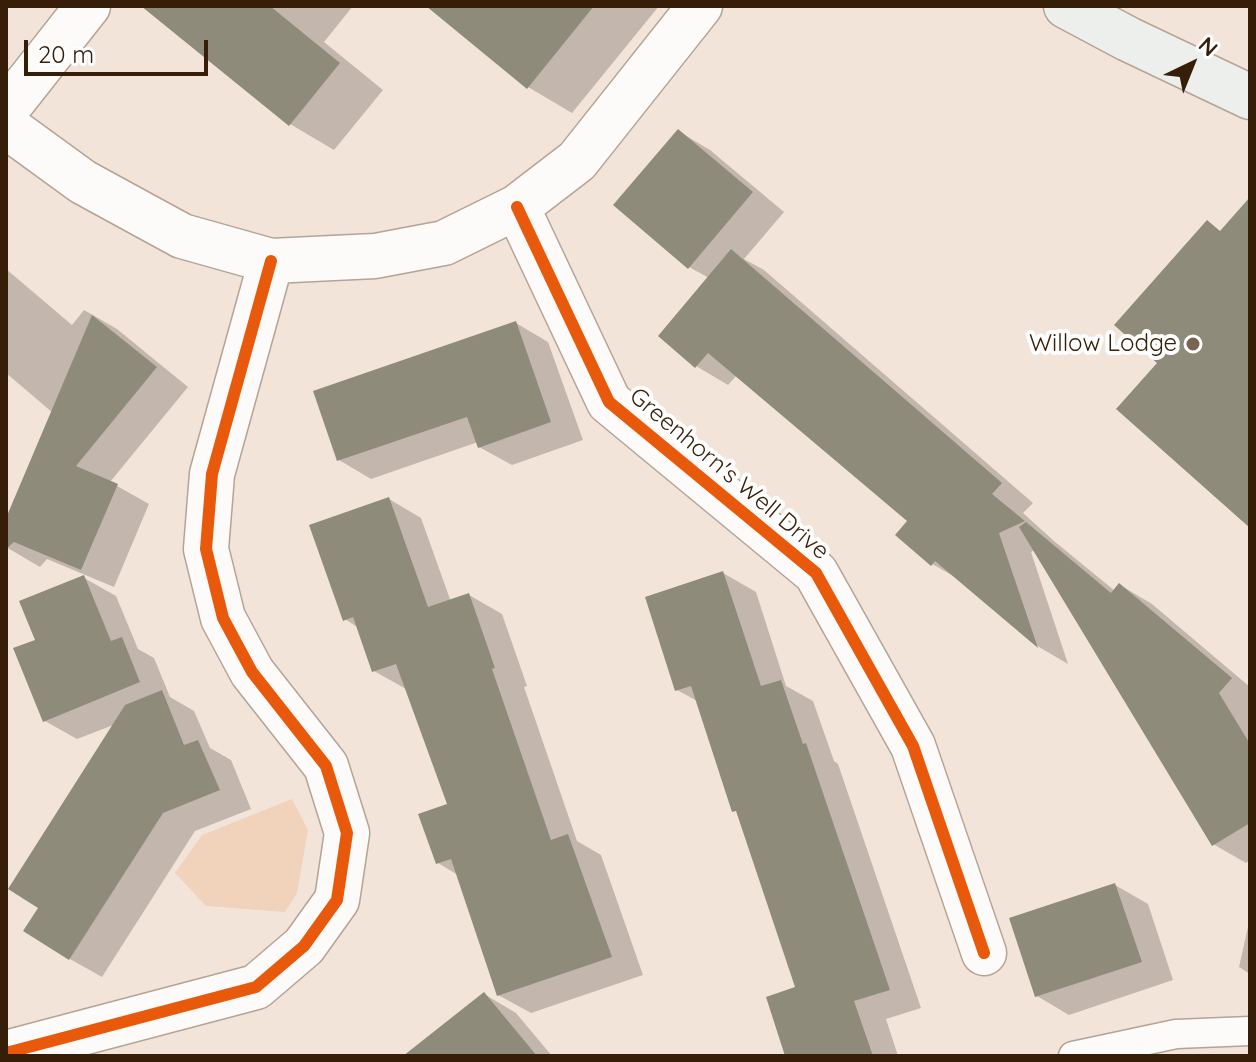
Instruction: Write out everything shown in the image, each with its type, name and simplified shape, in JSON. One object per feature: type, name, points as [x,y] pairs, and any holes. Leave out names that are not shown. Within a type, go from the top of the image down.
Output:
[{"type":"street","points":[[6,110],[88,6]]},
{"type":"street","points":[[6,126],[83,182],[182,236],[271,261],[375,256],[444,243],[517,207],[577,161],[700,6]]},
{"type":"street","points":[[1066,6],[1250,97]]},
{"type":"street","name":"Greenhorn's Well Drive","points":[[517,207],[609,402],[816,573],[913,746],[984,953]]},
{"type":"street","points":[[6,1053],[256,987],[304,946],[337,900],[347,833],[326,766],[252,672],[223,618],[206,549],[212,474],[271,261]]},
{"type":"lane","points":[[1073,1056],[1176,1034],[1250,1031]]},
{"type":"shaded area","points":[[292,799],[308,830],[297,893],[285,912],[206,906],[175,873],[202,835]]},
{"type":"building","points":[[141,6],[270,6],[340,63],[289,126]]},
{"type":"building","points":[[426,6],[594,6],[527,89]]},
{"type":"building","points":[[678,129],[753,192],[688,269],[613,205]]},
{"type":"building","name":"Willow Lodge","points":[[1250,197],[1250,528],[1116,409],[1157,363],[1114,325],[1207,220],[1220,231]]},
{"type":"building","points":[[731,249],[1002,483],[992,494],[1025,521],[999,533],[1038,648],[935,561],[931,566],[895,535],[907,521],[708,353],[695,368],[658,336]]},
{"type":"building","points":[[92,315],[157,367],[76,466],[118,484],[81,570],[14,542],[6,549],[6,518]]},
{"type":"building","points":[[516,321],[551,422],[478,448],[467,417],[337,461],[313,391]]},
{"type":"building","points":[[389,497],[428,607],[469,593],[551,840],[568,834],[612,957],[497,996],[451,859],[436,864],[418,814],[447,804],[396,664],[372,672],[353,617],[343,621],[309,525]]},
{"type":"building","points":[[1026,522],[1111,593],[1119,583],[1232,678],[1219,693],[1250,744],[1250,823],[1212,846],[1019,527]]},
{"type":"building","points":[[723,571],[761,686],[781,680],[803,744],[806,743],[890,990],[854,1001],[873,1056],[785,1056],[766,997],[795,987],[691,686],[675,691],[645,597]]},
{"type":"building","points":[[84,575],[111,641],[122,637],[140,682],[43,722],[13,648],[35,640],[19,601]]},
{"type":"building","points":[[162,690],[184,745],[198,740],[220,790],[163,813],[69,960],[23,931],[38,908],[8,889],[125,705]]},
{"type":"building","points":[[1115,883],[1142,962],[1035,997],[1009,918]]},
{"type":"building","points":[[484,992],[537,1056],[403,1056]]},
{"type":"cycle path","points":[[517,207],[609,402],[816,573],[913,746],[984,953]]},
{"type":"cycle path","points":[[6,1053],[256,987],[304,946],[337,900],[347,833],[326,766],[252,672],[223,618],[206,549],[212,474],[271,261]]},
{"type":"place","name":"Willow Lodge","points":[[1193,344]]}]
